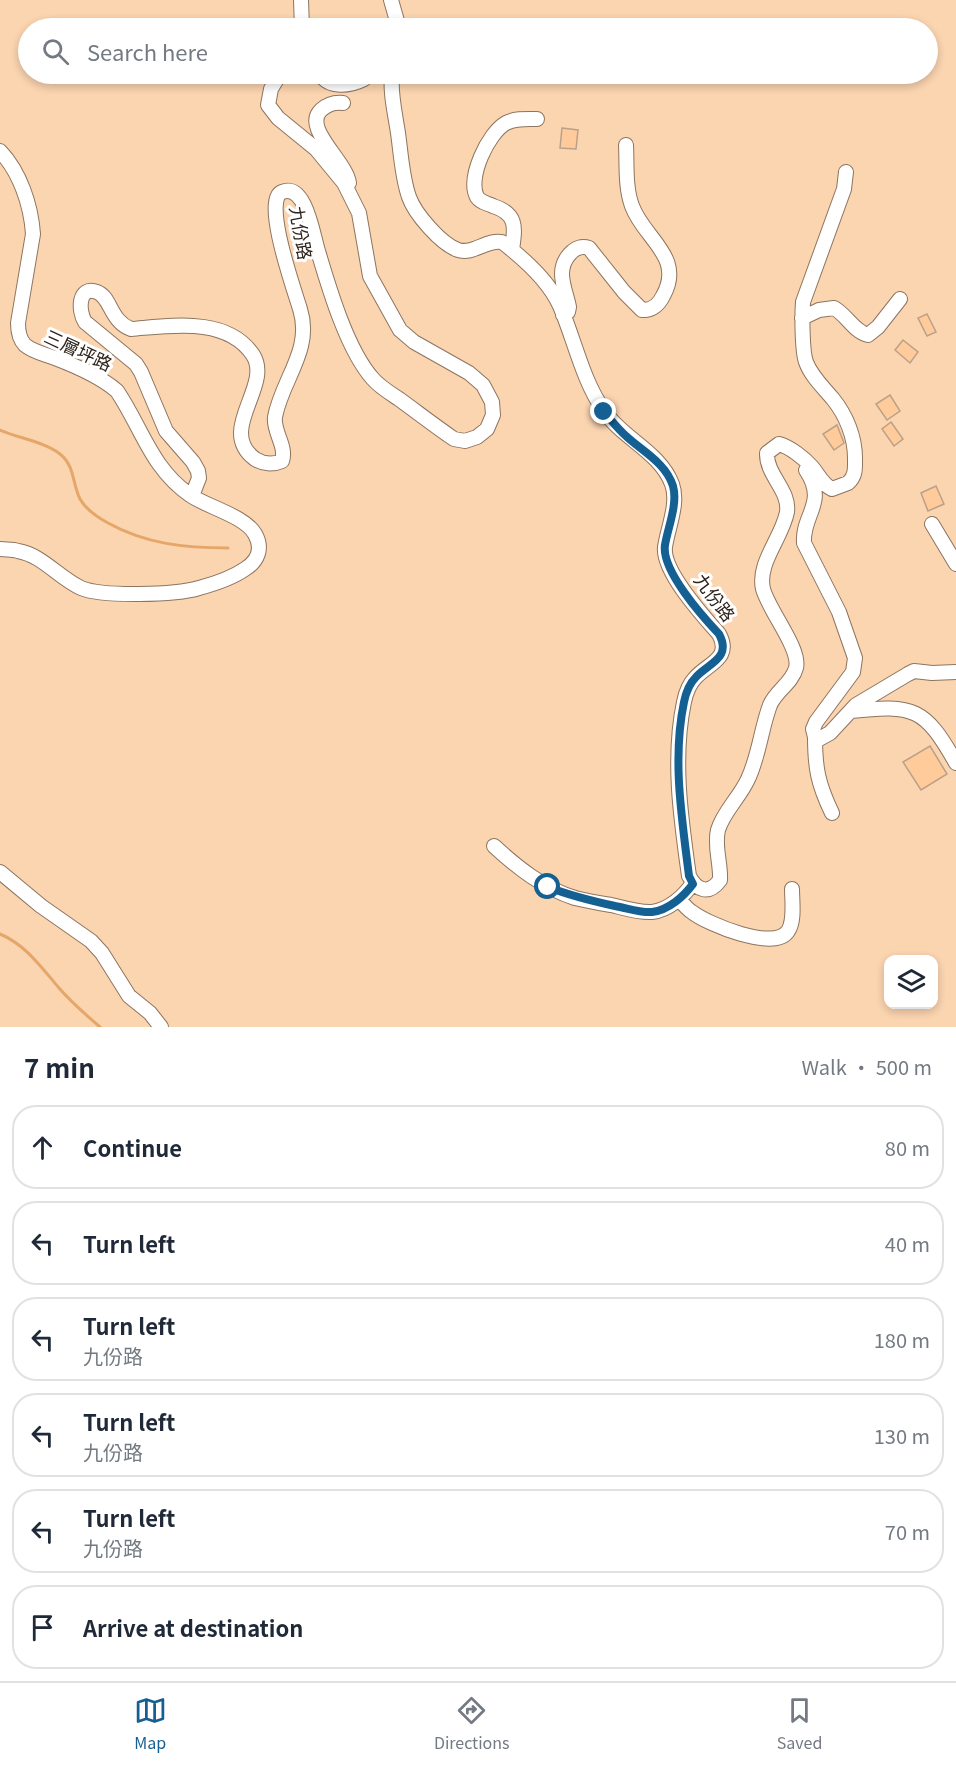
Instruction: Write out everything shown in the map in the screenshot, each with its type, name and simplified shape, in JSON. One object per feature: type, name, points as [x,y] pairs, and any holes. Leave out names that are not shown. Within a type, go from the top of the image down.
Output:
[{"type":"street","points":[[301,0],[302,18]]},
{"type":"street","points":[[391,0],[396,18]]},
{"type":"street","name":"九份路","points":[[192,496],[199,478],[193,462],[166,431],[136,364],[85,322],[80,315],[81,302],[89,291],[97,292],[104,297],[118,322],[131,329],[190,325],[215,330],[243,344],[257,365],[240,436],[243,444],[257,460],[266,464],[282,461],[284,455],[275,419],[289,378],[300,356],[303,332],[302,313],[285,262],[278,228],[275,203],[277,195],[282,191],[291,191],[299,195],[305,206],[324,272],[345,328],[364,368],[375,381],[454,439],[465,441],[477,437],[487,429],[493,415],[492,402],[483,385],[469,373],[406,336],[385,305],[370,276],[359,213],[348,191],[316,148],[273,112],[268,105],[268,96],[275,84]]},
{"type":"street","points":[[392,84],[403,169],[409,196],[427,225],[441,238],[461,251],[470,251],[496,241],[502,242],[512,250]]},
{"type":"street","points":[[343,103],[335,102],[327,105],[319,111],[315,119],[320,135],[346,171],[350,184],[348,191]]},
{"type":"street","points":[[512,250],[515,229],[513,221],[501,209],[480,201],[474,189],[478,162],[495,133],[503,125],[513,120],[537,119]]},
{"type":"street","points":[[563,315],[568,312],[569,307],[562,275],[563,267],[571,252],[583,246],[589,248],[624,292],[642,310],[649,311],[654,308],[669,285],[670,268],[666,258],[637,217],[628,193],[626,145]]},
{"type":"street","name":"三層坪路","points":[[0,151],[13,168],[27,199],[32,221],[33,234],[18,323],[21,340],[34,350],[70,364],[109,384],[117,391],[147,448],[165,473],[192,496]]},
{"type":"street","points":[[494,846],[526,874],[548,887],[575,898],[635,910],[653,912],[679,899],[693,884],[701,890],[708,890],[720,880],[718,830],[748,778],[771,704],[796,669],[797,660],[793,647],[769,604],[763,587],[766,562],[787,510],[787,502],[769,467],[768,453],[779,444],[792,451],[812,466],[825,485],[832,489],[839,488],[853,479],[855,471],[855,448],[850,429],[834,400],[816,380],[806,362],[802,318],[803,302],[841,198],[846,172]]},
{"type":"street","name":"九份路","points":[[512,250],[552,292],[563,315],[585,376],[604,412],[626,436],[653,458],[669,478],[673,487],[674,499],[665,558],[686,593],[722,641],[723,649],[720,657],[696,676],[686,692],[681,718],[679,782],[689,876],[693,884]]},
{"type":"street","points":[[802,318],[819,310],[834,308],[846,316],[860,332],[868,335],[878,327],[900,299]]},
{"type":"street","points":[[792,451],[811,477],[815,491],[814,507],[804,535],[804,543],[839,612],[855,657],[853,672],[813,729],[815,766],[819,784],[832,813]]},
{"type":"street","points":[[0,549],[19,551],[33,556],[68,582],[83,589],[156,593],[197,589],[246,569],[257,558],[259,550],[255,533],[249,526],[192,496]]},
{"type":"street","points":[[932,524],[956,564]]},
{"type":"street","points":[[815,736],[819,739],[830,734],[850,711],[869,697],[914,671],[956,672]]},
{"type":"street","points":[[850,711],[890,709],[920,715],[936,731],[956,764]]},
{"type":"street","points":[[0,872],[41,906],[91,941],[102,953],[129,996],[150,1013],[161,1027]]},
{"type":"street","points":[[679,899],[692,913],[715,924],[742,935],[777,939],[788,932],[790,926],[792,889]]},
{"type":"shaded area","points":[[0,0],[956,0],[956,1027],[0,1027]]},
{"type":"building","points":[[562,128],[578,130],[576,149],[560,148]]},
{"type":"building","points":[[927,314],[936,332],[927,336],[918,318]]},
{"type":"building","points":[[903,340],[918,352],[910,363],[895,350]]},
{"type":"building","points":[[890,395],[900,411],[887,420],[876,404]]},
{"type":"building","points":[[891,422],[903,439],[894,446],[882,429]]},
{"type":"building","points":[[837,425],[844,443],[834,450],[823,434]]},
{"type":"building","points":[[936,486],[944,504],[928,511],[921,493]]},
{"type":"building","points":[[930,746],[947,774],[921,790],[903,762]]},
{"type":"waterway","points":[[0,430],[39,443],[60,454],[73,475],[82,503],[92,513],[108,523],[151,540],[196,547],[228,548]]},
{"type":"waterway","points":[[0,934],[25,950],[68,998],[100,1027]]},
{"type":"route","points":[[548,887],[575,898],[653,912],[679,899],[693,884],[689,876],[680,791],[678,742],[681,718],[686,692],[691,683],[696,676],[720,657],[723,649],[719,634],[686,593],[665,558],[674,499],[673,487],[669,478],[663,468],[626,436],[604,412]]}]
